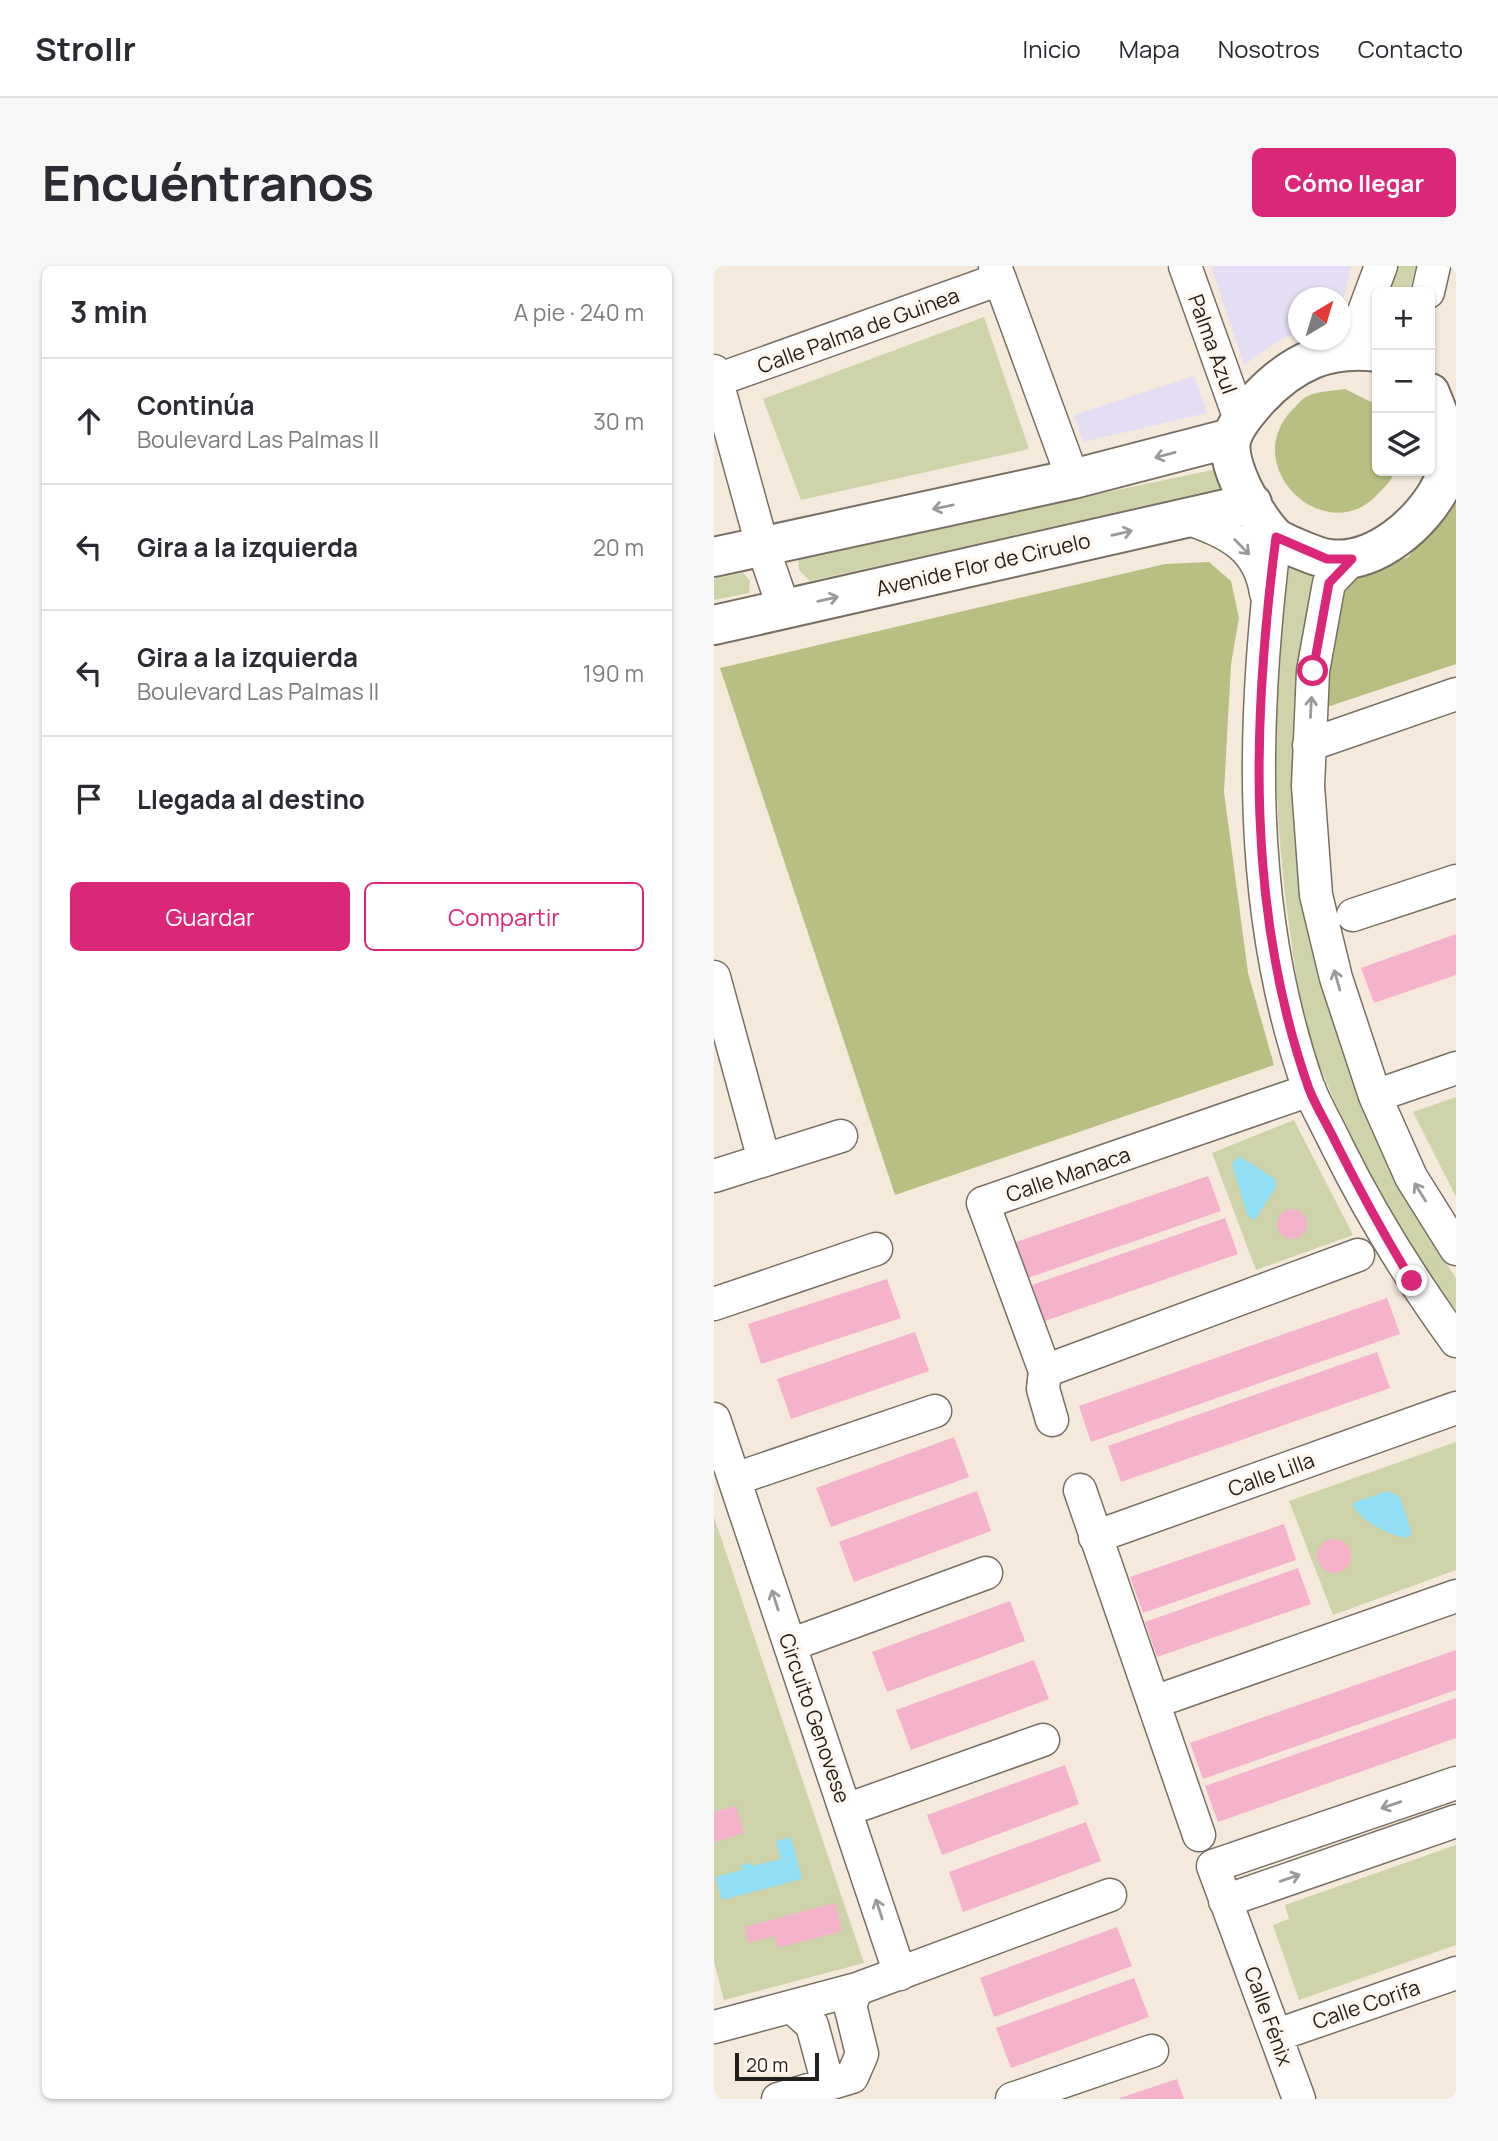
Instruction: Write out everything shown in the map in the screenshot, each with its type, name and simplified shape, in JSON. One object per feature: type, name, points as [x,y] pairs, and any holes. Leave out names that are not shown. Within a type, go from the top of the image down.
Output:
[{"type":"main road","points":[[1364,350],[1325,354],[1298,365],[1271,385],[1236,430],[1231,461],[1240,484],[1276,537],[1327,559],[1352,559],[1387,543],[1411,525],[1432,504],[1453,465],[1435,406]]},
{"type":"main road","points":[[1435,380],[1456,379]]},
{"type":"main road","points":[[714,557],[1073,479],[1236,430]]},
{"type":"main road","name":"Avenide Flor de Ciruelo","points":[[714,625],[1252,503]]},
{"type":"street","name":"Palma Azul","points":[[1185,266],[1236,430]]},
{"type":"street","points":[[1364,350],[1381,266]]},
{"type":"street","points":[[1429,287],[1434,266]]},
{"type":"street","name":"Calle Palma de Guinea","points":[[716,375],[998,273],[1073,479]]},
{"type":"street","points":[[716,375],[762,545],[784,609]]},
{"type":"street","points":[[1187,518],[1228,533],[1262,568],[1267,602]]},
{"type":"street","points":[[1276,537],[1262,642],[1256,760],[1266,904],[1284,1000],[1296,1095],[1383,1234],[1456,1341]]},
{"type":"street","points":[[1352,559],[1329,583],[1313,671],[1308,786],[1316,895],[1336,978],[1388,1092],[1411,1177],[1456,1250]]},
{"type":"street","points":[[1309,745],[1456,694]]},
{"type":"street","points":[[1353,915],[1456,881]]},
{"type":"street","points":[[714,977],[764,1160]]},
{"type":"street","points":[[1388,1092],[1456,1068]]},
{"type":"street","name":"Calle Manaca","points":[[1052,1420],[1042,1389],[1045,1371],[983,1203],[1296,1095]]},
{"type":"street","points":[[714,1176],[841,1136]]},
{"type":"street","points":[[714,1304],[876,1249]]},
{"type":"street","points":[[1045,1371],[1359,1255]]},
{"type":"street","name":"Calle Lilla","points":[[1095,1537],[1451,1409]]},
{"type":"street","points":[[735,1479],[935,1411]]},
{"type":"street","name":"Circuito Genovese","points":[[714,1419],[900,1974]]},
{"type":"street","points":[[1080,1490],[1199,1835]]},
{"type":"street","points":[[790,1645],[986,1573]]},
{"type":"street","points":[[1154,1702],[1456,1597]]},
{"type":"street","points":[[846,1810],[1043,1740]]},
{"type":"street","name":"Calle Fénix","points":[[1299,2099],[1213,1866],[1456,1783]]},
{"type":"street","points":[[1225,1901],[1456,1821]]},
{"type":"street","points":[[714,2027],[802,2016],[854,2002],[900,1974],[1110,1895]]},
{"type":"street","name":"Calle Corifa","points":[[1277,2035],[1456,1973]]},
{"type":"street","points":[[778,2099],[852,2077],[862,2054],[854,2002]]},
{"type":"street","points":[[802,2016],[828,2084]]},
{"type":"street","points":[[1012,2099],[1152,2051]]},
{"type":"shaded area","points":[[1211,266],[1351,266],[1346,287],[1288,287],[1288,336],[1244,365]]},
{"type":"shaded area","points":[[1194,376],[1207,413],[1083,442],[1074,415]]},
{"type":"green space","points":[[1396,266],[1416,266],[1410,287],[1388,287]]},
{"type":"green space","points":[[984,317],[1029,449],[801,500],[763,399]]},
{"type":"green space","points":[[1345,389],[1372,402],[1372,476],[1392,476],[1376,496],[1356,510],[1334,513],[1313,507],[1295,494],[1281,476],[1275,455],[1278,432],[1292,410],[1306,397]]},
{"type":"green space","points":[[1217,469],[1224,484],[1219,489],[810,581],[799,570],[798,560],[808,555]]},
{"type":"green space","points":[[1456,502],[1456,664],[1327,707],[1331,638],[1340,591],[1355,578],[1408,557]]},
{"type":"green space","points":[[1209,562],[1231,581],[1239,618],[1231,664],[1224,792],[1248,973],[1274,1065],[895,1195],[720,668],[1165,564]]},
{"type":"green space","points":[[1290,562],[1313,571],[1297,698],[1316,958],[1339,1042],[1372,1129],[1412,1211],[1456,1278],[1456,1310],[1395,1219],[1358,1151],[1314,1051],[1302,1007],[1284,885],[1277,793],[1279,655]]},
{"type":"green space","points":[[743,573],[750,581],[749,593],[714,600],[714,579]]},
{"type":"green space","points":[[1456,1097],[1456,1197],[1413,1112]]},
{"type":"green space","points":[[1294,1120],[1353,1235],[1256,1270],[1212,1153]]},
{"type":"green space","points":[[1456,1442],[1456,1570],[1333,1615],[1289,1501]]},
{"type":"green space","points":[[714,1517],[864,1963],[724,2000],[714,1962]]},
{"type":"green space","points":[[1456,1845],[1456,1945],[1299,2000],[1273,1925],[1289,1919],[1285,1905]]},
{"type":"water","points":[[1239,1156],[1275,1179],[1276,1187],[1254,1221],[1247,1215],[1232,1164]]},
{"type":"water","points":[[1388,1491],[1400,1497],[1412,1534],[1407,1538],[1375,1526],[1361,1516],[1352,1503]]},
{"type":"water","points":[[791,1837],[802,1879],[722,1900],[715,1877],[742,1870],[741,1865],[751,1863],[752,1866],[781,1859],[776,1841]]},
{"type":"building","points":[[1456,934],[1456,975],[1374,1003],[1361,968]]},
{"type":"building","points":[[1208,1176],[1221,1211],[1028,1278],[1016,1242]]},
{"type":"building","points":[[1292,1209],[1303,1213],[1307,1224],[1303,1235],[1292,1239],[1281,1235],[1277,1224],[1281,1213]]},
{"type":"building","points":[[1225,1218],[1238,1254],[1045,1321],[1032,1285]]},
{"type":"building","points":[[887,1279],[901,1318],[761,1364],[748,1324]]},
{"type":"building","points":[[1387,1298],[1400,1334],[1091,1442],[1079,1406]]},
{"type":"building","points":[[915,1332],[929,1371],[791,1419],[777,1379]]},
{"type":"building","points":[[1377,1352],[1390,1388],[1121,1482],[1108,1446]]},
{"type":"building","points":[[954,1437],[969,1477],[831,1527],[816,1488]]},
{"type":"building","points":[[977,1491],[991,1531],[854,1582],[839,1542]]},
{"type":"building","points":[[1284,1524],[1296,1560],[1143,1613],[1130,1577]]},
{"type":"building","points":[[1334,1539],[1346,1544],[1351,1556],[1346,1568],[1334,1573],[1322,1568],[1317,1556],[1322,1544]]},
{"type":"building","points":[[1298,1568],[1311,1604],[1157,1657],[1145,1622]]},
{"type":"building","points":[[1010,1601],[1025,1641],[887,1692],[872,1652]]},
{"type":"building","points":[[1456,1650],[1456,1690],[1203,1779],[1190,1743]]},
{"type":"building","points":[[1034,1660],[1049,1699],[911,1750],[896,1710]]},
{"type":"building","points":[[1456,1698],[1456,1738],[1218,1822],[1205,1786]]},
{"type":"building","points":[[1065,1765],[1079,1804],[942,1855],[927,1815]]},
{"type":"building","points":[[736,1806],[744,1833],[714,1842],[714,1812]]},
{"type":"building","points":[[1086,1822],[1101,1861],[963,1912],[949,1872]]},
{"type":"building","points":[[835,1903],[842,1931],[778,1948],[774,1936],[748,1943],[744,1927]]},
{"type":"building","points":[[1117,1927],[1132,1966],[994,2017],[980,1978]]},
{"type":"building","points":[[1134,1978],[1149,2017],[1011,2068],[996,2028]]},
{"type":"building","points":[[1177,2079],[1184,2099],[1120,2099],[1120,2098]]},
{"type":"route","points":[[1313,671],[1329,583],[1352,559],[1327,559],[1276,537],[1262,642],[1256,760],[1266,904],[1284,1000],[1310,1090],[1383,1234],[1412,1281]]}]
